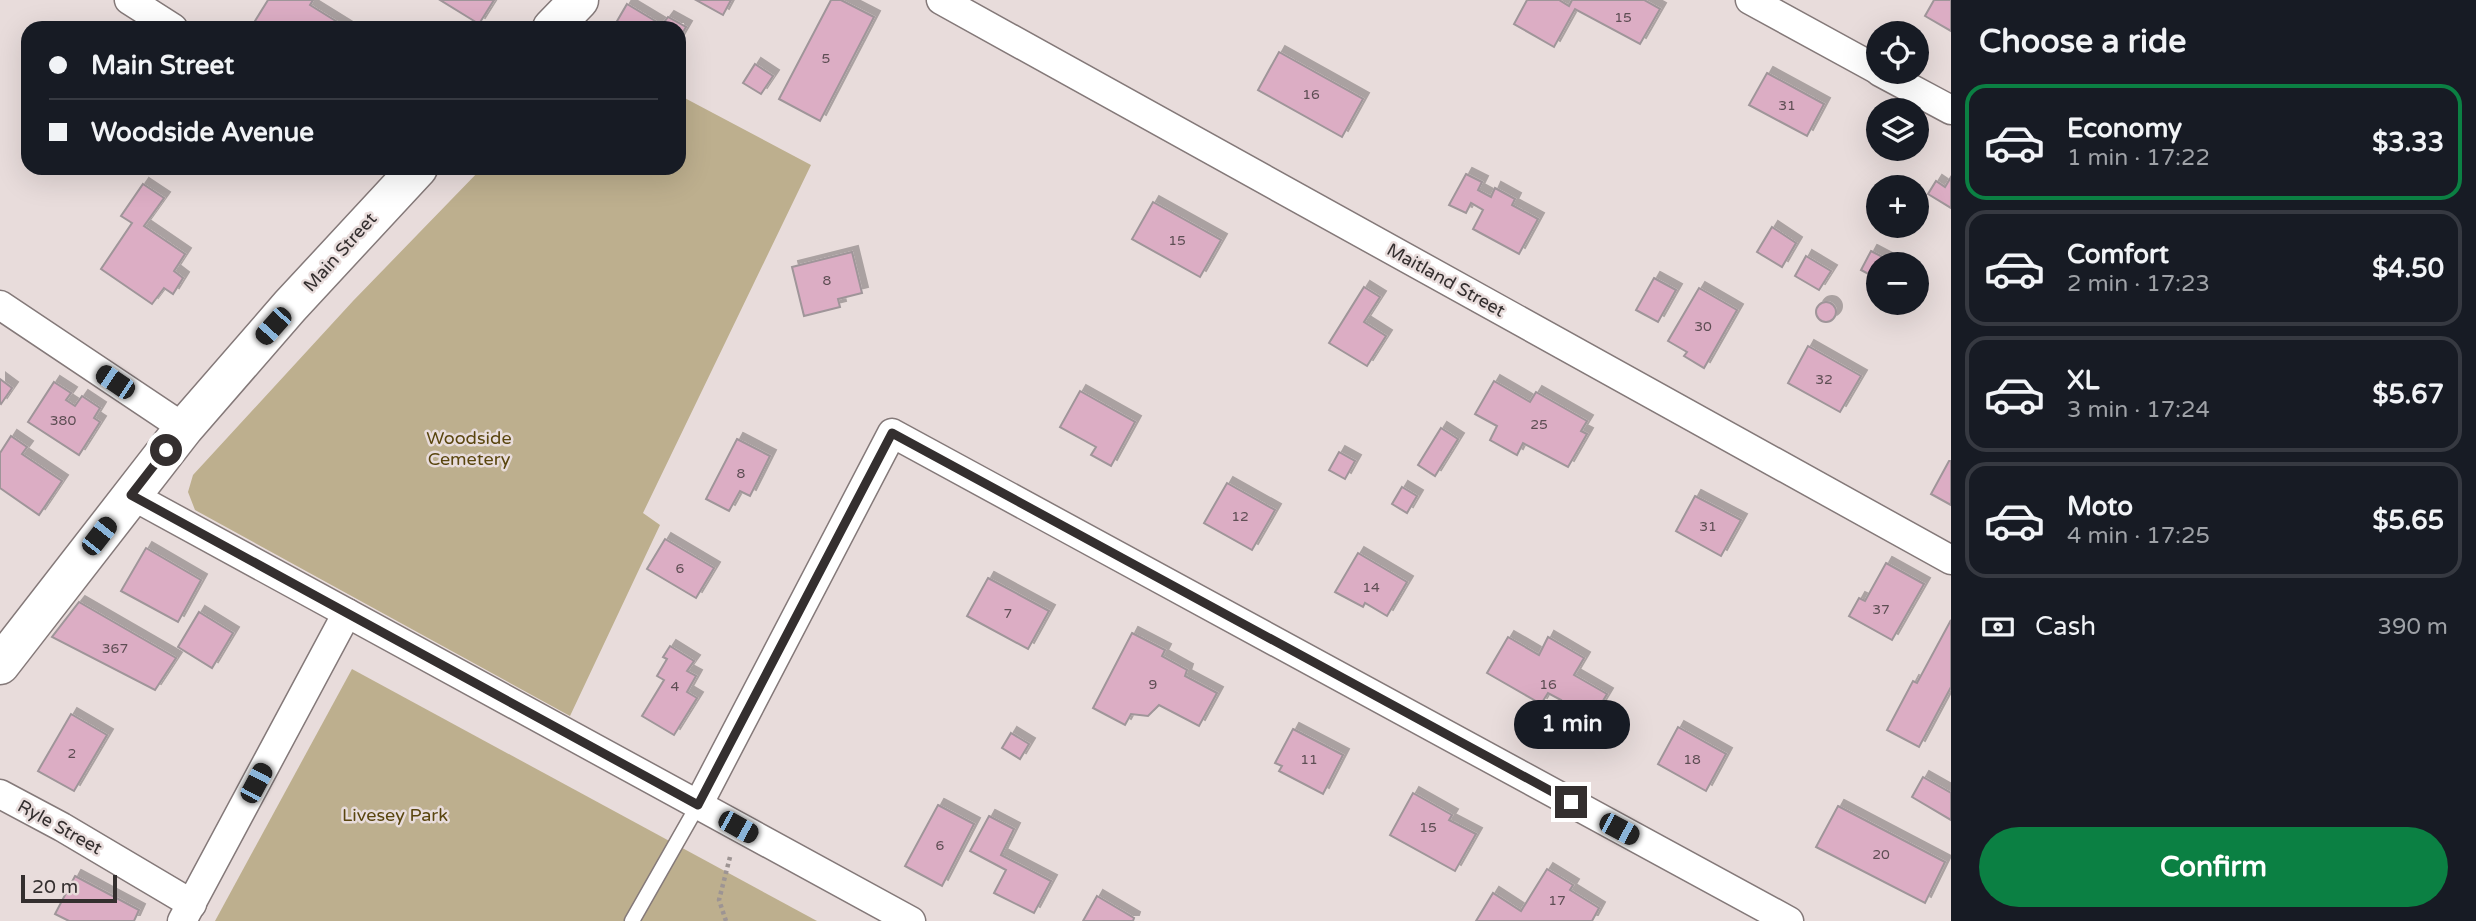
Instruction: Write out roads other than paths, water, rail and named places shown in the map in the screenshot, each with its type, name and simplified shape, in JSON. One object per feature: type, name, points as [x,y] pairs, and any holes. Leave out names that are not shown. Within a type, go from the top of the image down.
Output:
[{"type":"main road","points":[[559,21],[579,0]]},
{"type":"main road","name":"Main Street","points":[[0,665],[184,428],[405,175]]},
{"type":"street","points":[[128,0],[162,21]]},
{"type":"street","name":"Maitland Street","points":[[941,0],[1951,560]]},
{"type":"street","points":[[1750,0],[1866,64]]},
{"type":"street","points":[[1903,84],[1951,110]]},
{"type":"street","points":[[0,305],[184,428]]},
{"type":"street","points":[[708,810],[892,433],[1789,921]]},
{"type":"street","points":[[131,495],[911,921]]},
{"type":"street","points":[[187,912],[347,613]]},
{"type":"street","name":"Ryle Street","points":[[0,794],[94,846],[187,912]]},
{"type":"lane","points":[[632,921],[708,810]]},
{"type":"park label","name":"Woodside Cemetery","points":[[469,448]]},
{"type":"park label","name":"Livesey Park","points":[[395,815]]}]
